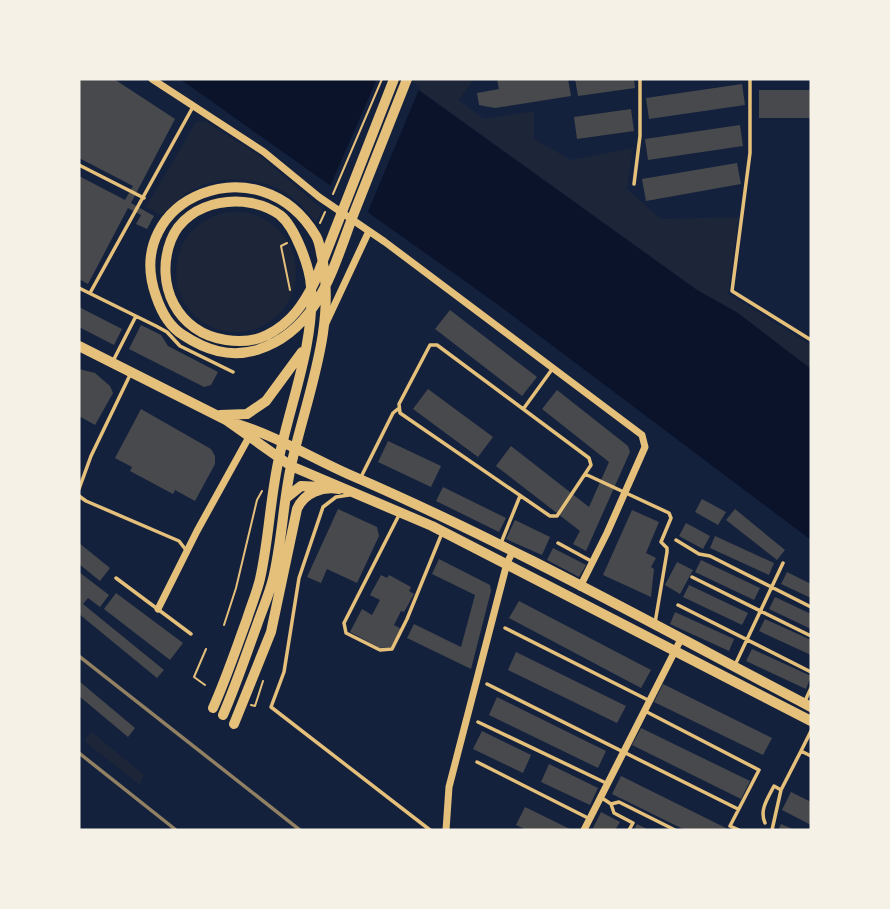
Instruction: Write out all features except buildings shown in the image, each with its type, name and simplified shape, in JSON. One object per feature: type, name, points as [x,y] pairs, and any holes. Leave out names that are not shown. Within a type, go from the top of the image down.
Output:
[{"type":"main road","points":[[213,708],[227,677],[260,581],[279,459],[306,346],[312,286],[304,256],[294,234],[281,216],[249,201],[210,205],[187,217],[172,237],[167,253],[165,278],[168,295],[178,312],[195,329],[218,339],[240,342],[265,336],[286,323],[304,304],[315,281],[394,79]]},
{"type":"main road","points":[[223,715],[273,580],[291,466],[324,330],[327,276],[318,238],[293,206],[274,194],[252,187],[222,188],[198,194],[165,221],[155,240],[150,263],[155,294],[163,313],[176,331],[202,348],[229,353],[250,352],[274,344],[293,332],[324,291],[407,79]]},
{"type":"main road","points":[[79,346],[221,418],[291,466],[443,531],[811,721]]},
{"type":"main road","points":[[221,418],[247,414],[267,401],[306,346]]},
{"type":"main road","points":[[221,418],[255,429],[311,458],[440,513],[808,705]]},
{"type":"main road","points":[[286,498],[301,486],[353,492]]},
{"type":"main road","points":[[234,724],[271,632],[297,509],[302,499],[315,491],[332,488]]},
{"type":"street","points":[[152,79],[264,152],[319,197],[369,231],[642,435],[645,447],[580,587]]},
{"type":"street","points":[[324,330],[369,231]]},
{"type":"street","points":[[158,609],[249,437]]},
{"type":"street","points":[[446,830],[449,787],[507,563],[513,551]]},
{"type":"street","points":[[584,830],[681,639]]},
{"type":"lane","points":[[634,184],[640,136],[640,79]]},
{"type":"lane","points":[[750,79],[750,153],[732,291],[811,340]]},
{"type":"lane","points":[[90,293],[194,105]]},
{"type":"lane","points":[[79,165],[144,198]]},
{"type":"lane","points":[[79,288],[167,332],[180,346],[233,372]]},
{"type":"lane","points":[[112,363],[136,316]]},
{"type":"lane","points":[[430,345],[437,345],[524,408],[589,458],[591,465],[557,516],[550,516],[400,412],[399,404],[430,345]]},
{"type":"lane","points":[[524,408],[553,368]]},
{"type":"lane","points":[[79,489],[91,456],[131,373]]},
{"type":"lane","points":[[360,479],[393,413],[399,408]]},
{"type":"lane","points":[[584,474],[669,513],[671,518],[661,542],[667,552],[655,625]]},
{"type":"lane","points":[[353,492],[335,497],[323,507],[299,578],[284,672],[271,707],[430,830]]},
{"type":"lane","points":[[79,496],[179,541],[187,551]]},
{"type":"lane","points":[[501,545],[520,496]]},
{"type":"lane","points":[[400,512],[344,623],[346,633],[380,650],[393,649],[443,531]]},
{"type":"lane","points":[[677,540],[699,554],[710,556],[811,607]]},
{"type":"lane","points":[[558,543],[593,562]]},
{"type":"lane","points":[[734,666],[783,563]]},
{"type":"lane","points":[[692,577],[811,636]]},
{"type":"lane","points":[[116,578],[191,635]]},
{"type":"lane","points":[[678,605],[811,672]]},
{"type":"lane","points":[[505,628],[650,701]]},
{"type":"lane","points":[[487,684],[738,809]]},
{"type":"lane","points":[[808,705],[811,688]]},
{"type":"lane","points":[[645,711],[759,769],[730,826],[739,830]]},
{"type":"lane","points":[[478,722],[608,784]]},
{"type":"lane","points":[[772,830],[781,790],[811,731]]},
{"type":"lane","points":[[801,751],[811,756]]},
{"type":"lane","points":[[477,762],[590,819]]},
{"type":"lane","points":[[765,823],[762,816],[764,807],[774,786],[781,790]]},
{"type":"lane","points":[[602,799],[611,804],[614,813],[633,823],[629,830]]},
{"type":"lane","points":[[611,804],[619,802],[675,830]]},
{"type":"path","points":[[333,192],[382,79]]},
{"type":"path","points":[[317,230],[328,205]]},
{"type":"path","points":[[290,289],[281,246],[293,241]]},
{"type":"path","points":[[224,625],[262,489]]},
{"type":"path","points":[[205,685],[194,677],[206,649]]},
{"type":"path","points":[[250,705],[255,706],[265,677],[280,683]]},
{"type":"shaded area","points":[[180,79],[403,79],[697,290],[738,313],[811,369],[811,540],[497,304]]},
{"type":"shaded area","points":[[404,79],[473,80],[459,100],[484,119],[534,111],[534,139],[571,160],[633,148],[627,189],[661,219],[739,217],[728,294],[811,345],[811,369],[738,313],[697,290]]},
{"type":"shaded area","points":[[205,121],[264,159],[322,209],[316,222],[284,192],[251,180],[227,179],[199,187],[161,215],[146,207],[196,122]]},
{"type":"shaded area","points":[[236,212],[259,217],[278,230],[291,249],[296,272],[291,295],[278,314],[259,327],[236,332],[213,327],[194,314],[181,295],[176,272],[181,249],[194,230],[213,217]]},
{"type":"shaded area","points":[[92,732],[144,775],[140,785],[84,741]]},
{"type":"pier","points":[[377,79],[409,79],[420,87],[366,216],[329,189]]},
{"type":"railway","points":[[79,656],[300,830]]},
{"type":"railway","points":[[79,753],[176,830]]}]
